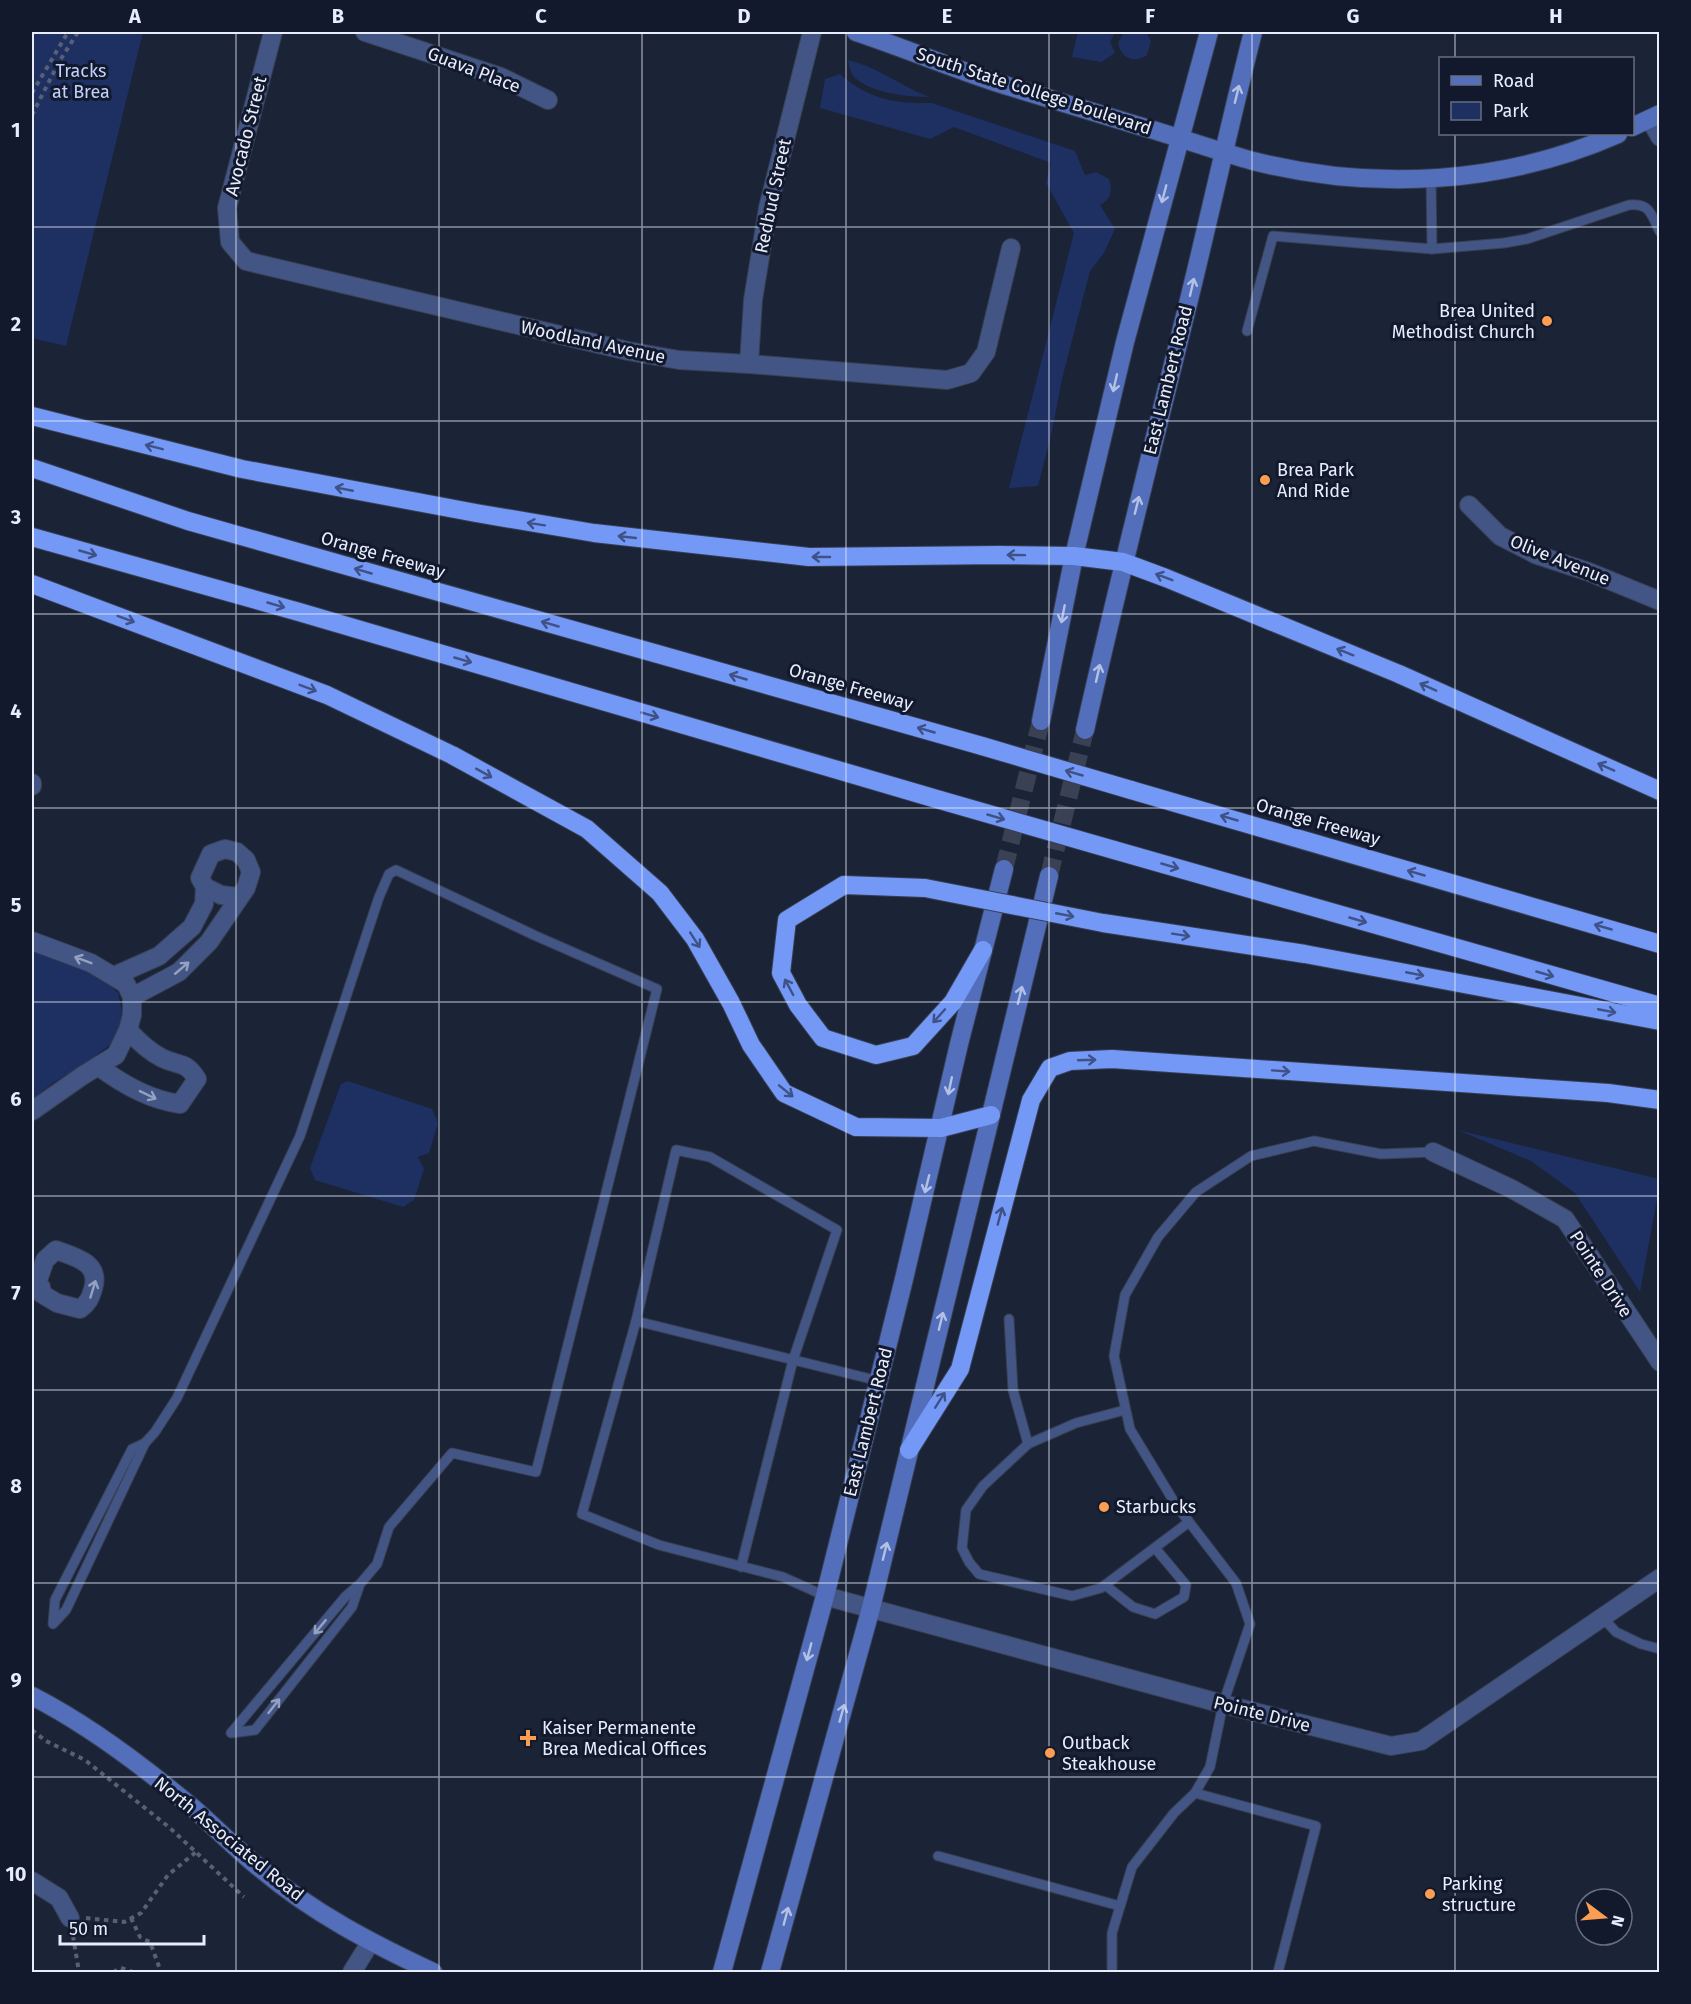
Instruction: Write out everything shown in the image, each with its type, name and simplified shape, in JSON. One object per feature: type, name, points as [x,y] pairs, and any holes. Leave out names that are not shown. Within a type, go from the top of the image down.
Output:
[{"type":"highway","points":[[32,416],[242,469],[594,533],[809,557],[1074,556],[1123,562],[1399,674],[1659,791]]},
{"type":"highway","name":"Orange Freeway","points":[[32,468],[188,521],[982,746],[1659,944]]},
{"type":"highway","points":[[32,537],[310,615],[940,801],[1659,1006]]},
{"type":"highway","points":[[32,584],[327,695],[452,755],[587,829],[660,893],[695,939],[731,1003],[751,1046],[784,1093],[856,1127],[941,1128],[991,1115]]},
{"type":"highway","points":[[983,950],[953,1002],[913,1047],[876,1055],[823,1038],[798,1005],[781,973],[787,920],[843,885],[925,888],[1103,923],[1305,954],[1659,1021]]},
{"type":"highway","points":[[909,1450],[960,1369],[1031,1100],[1050,1068],[1070,1061],[1112,1059],[1608,1093],[1659,1100]]},
{"type":"main road","name":"South State College Boulevard","points":[[856,32],[1000,83],[1179,138],[1253,160],[1318,172],[1380,180],[1450,178],[1518,167],[1587,147],[1616,135]]},
{"type":"main road","points":[[1041,721],[1074,556],[1125,342],[1209,32]]},
{"type":"main road","name":"East Lambert Road","points":[[1085,730],[1123,562],[1183,326],[1223,150],[1253,32]]},
{"type":"main road","points":[[1634,126],[1655,116]]},
{"type":"main road","name":"East Lambert Road","points":[[722,1972],[825,1596],[941,1128],[959,1044],[1004,869]]},
{"type":"main road","points":[[770,1972],[871,1608],[1049,876]]},
{"type":"main road","name":"North Associated Road","points":[[32,1696],[100,1737],[193,1808],[262,1870],[322,1914],[370,1943],[433,1972]]},
{"type":"street","name":"Avocado Street","points":[[230,242],[227,208],[273,32]]},
{"type":"street","name":"Guava Place","points":[[365,32],[501,77],[548,100]]},
{"type":"street","name":"Redbud Street","points":[[749,364],[753,300],[768,208],[812,32]]},
{"type":"street","points":[[1655,116],[1659,137]]},
{"type":"street","name":"Woodland Avenue","points":[[230,242],[246,261],[628,351],[679,360],[947,380],[971,373],[986,351],[1011,248]]},
{"type":"street","name":"Olive Avenue","points":[[1469,505],[1500,536],[1537,555],[1659,600]]},
{"type":"street","points":[[114,976],[159,956],[192,927],[204,904],[205,887],[200,878],[211,854],[225,849],[237,852],[246,860],[251,872],[246,888],[209,942],[179,972],[132,997]]},
{"type":"street","points":[[205,887],[221,895],[238,897]]},
{"type":"street","points":[[32,941],[91,963],[126,984],[132,997],[132,1015],[128,1030],[116,1055],[32,1111]]},
{"type":"street","points":[[98,1066],[115,1078],[162,1102],[180,1104],[197,1079],[190,1067],[161,1058],[142,1045],[128,1030]]},
{"type":"street","name":"Pointe Drive","points":[[1433,1152],[1512,1189],[1565,1219],[1659,1362]]},
{"type":"street","points":[[56,1250],[77,1257],[93,1268],[96,1278],[89,1302],[80,1309],[57,1303],[42,1294],[41,1287],[34,1281],[38,1257],[56,1250]]},
{"type":"street","name":"Pointe Drive","points":[[825,1596],[1223,1704],[1391,1746],[1421,1741],[1659,1578]]},
{"type":"street","points":[[32,1881],[59,1898],[70,1918]]},
{"type":"street","points":[[352,1972],[370,1943]]},
{"type":"lane","points":[[1431,178],[1432,249]]},
{"type":"lane","points":[[1247,331],[1273,236],[1432,249],[1504,243],[1527,239],[1638,204],[1648,209],[1659,232]]},
{"type":"lane","points":[[145,1443],[132,1449],[106,1499],[55,1600],[53,1624],[66,1610],[145,1443],[177,1398],[300,1136],[379,897],[389,874],[396,870],[536,936],[657,989],[536,1472],[452,1453],[389,1527],[377,1564],[345,1597],[231,1734],[255,1730],[352,1607],[360,1584]]},
{"type":"lane","points":[[1112,1972],[1112,1933],[1132,1867],[1174,1813],[1195,1793],[1210,1767],[1223,1704],[1250,1624],[1236,1583],[1176,1505],[1130,1429],[1114,1356],[1125,1295],[1158,1237],[1196,1192],[1251,1156],[1314,1141],[1381,1154],[1433,1152]]},
{"type":"lane","points":[[741,1567],[793,1360],[837,1230],[710,1157],[676,1150],[636,1322],[582,1514],[659,1545],[741,1567],[783,1577],[825,1596]]},
{"type":"lane","points":[[1009,1318],[1013,1390],[1028,1444]]},
{"type":"lane","points":[[636,1322],[879,1381]]},
{"type":"lane","points":[[1125,1410],[1076,1423],[1028,1444],[983,1486],[966,1510],[962,1548],[969,1562],[979,1574],[1072,1596],[1105,1585],[1190,1522]]},
{"type":"lane","points":[[1105,1585],[1133,1606],[1155,1614],[1184,1597],[1186,1585],[1155,1548]]},
{"type":"lane","points":[[1602,1617],[1616,1632],[1641,1644],[1659,1649]]},
{"type":"lane","points":[[1195,1793],[1316,1826],[1278,1972]]},
{"type":"lane","points":[[938,1856],[1120,1906]]},
{"type":"path","points":[[32,93],[68,32]]},
{"type":"path","points":[[32,115],[59,62],[78,32]]},
{"type":"path","points":[[32,1730],[45,1741],[85,1760],[196,1852],[244,1897]]},
{"type":"path","points":[[79,1972],[70,1918],[124,1922],[141,1913],[168,1875],[196,1852]]},
{"type":"path","points":[[131,1918],[140,1937],[150,1942],[161,1972]]},
{"type":"path","points":[[113,1972],[121,1968],[133,1972]]},
{"type":"green space","name":"Tracks at Brea","points":[[32,32],[143,32],[66,346],[32,338]]},
{"type":"green space","points":[[1078,32],[1115,32],[1110,42],[1115,53],[1101,62],[1072,57]]},
{"type":"green space","points":[[1124,32],[1146,32],[1151,41],[1147,55],[1137,59],[1125,56],[1118,43]]},
{"type":"green space","points":[[848,60],[869,67],[929,97],[899,95],[867,86],[852,74]]},
{"type":"green space","points":[[840,74],[861,89],[883,98],[894,101],[932,103],[1075,151],[1085,175],[1096,172],[1109,179],[1110,194],[1107,200],[1100,205],[1115,229],[1104,253],[1090,271],[1062,379],[1038,486],[1009,488],[1074,233],[1046,183],[1051,163],[954,127],[930,139],[820,108],[825,79]]},
{"type":"green space","points":[[32,950],[79,965],[103,978],[118,993],[124,1021],[115,1041],[87,1062],[51,1084],[32,1100]]},
{"type":"green space","points":[[348,1081],[432,1109],[438,1123],[429,1153],[418,1157],[424,1169],[414,1200],[403,1207],[315,1180],[310,1168],[341,1084]]},
{"type":"green space","points":[[1458,1130],[1659,1179],[1640,1292],[1575,1193],[1531,1161]]},
{"type":"tunnel","points":[[1004,869],[1041,721]]},
{"type":"tunnel","points":[[1049,876],[1085,730]]},
{"type":"place","name":"Brea United Methodist Church","points":[[1547,321]]},
{"type":"place","name":"Brea Park And Ride","points":[[1265,480]]},
{"type":"place","name":"Starbucks","points":[[1104,1507]]},
{"type":"place","name":"Kaiser Permanente Brea Medical Offices","points":[[528,1738]]},
{"type":"place","name":"Outback Steakhouse","points":[[1050,1753]]},
{"type":"place","name":"Parking structure","points":[[1430,1894]]}]
